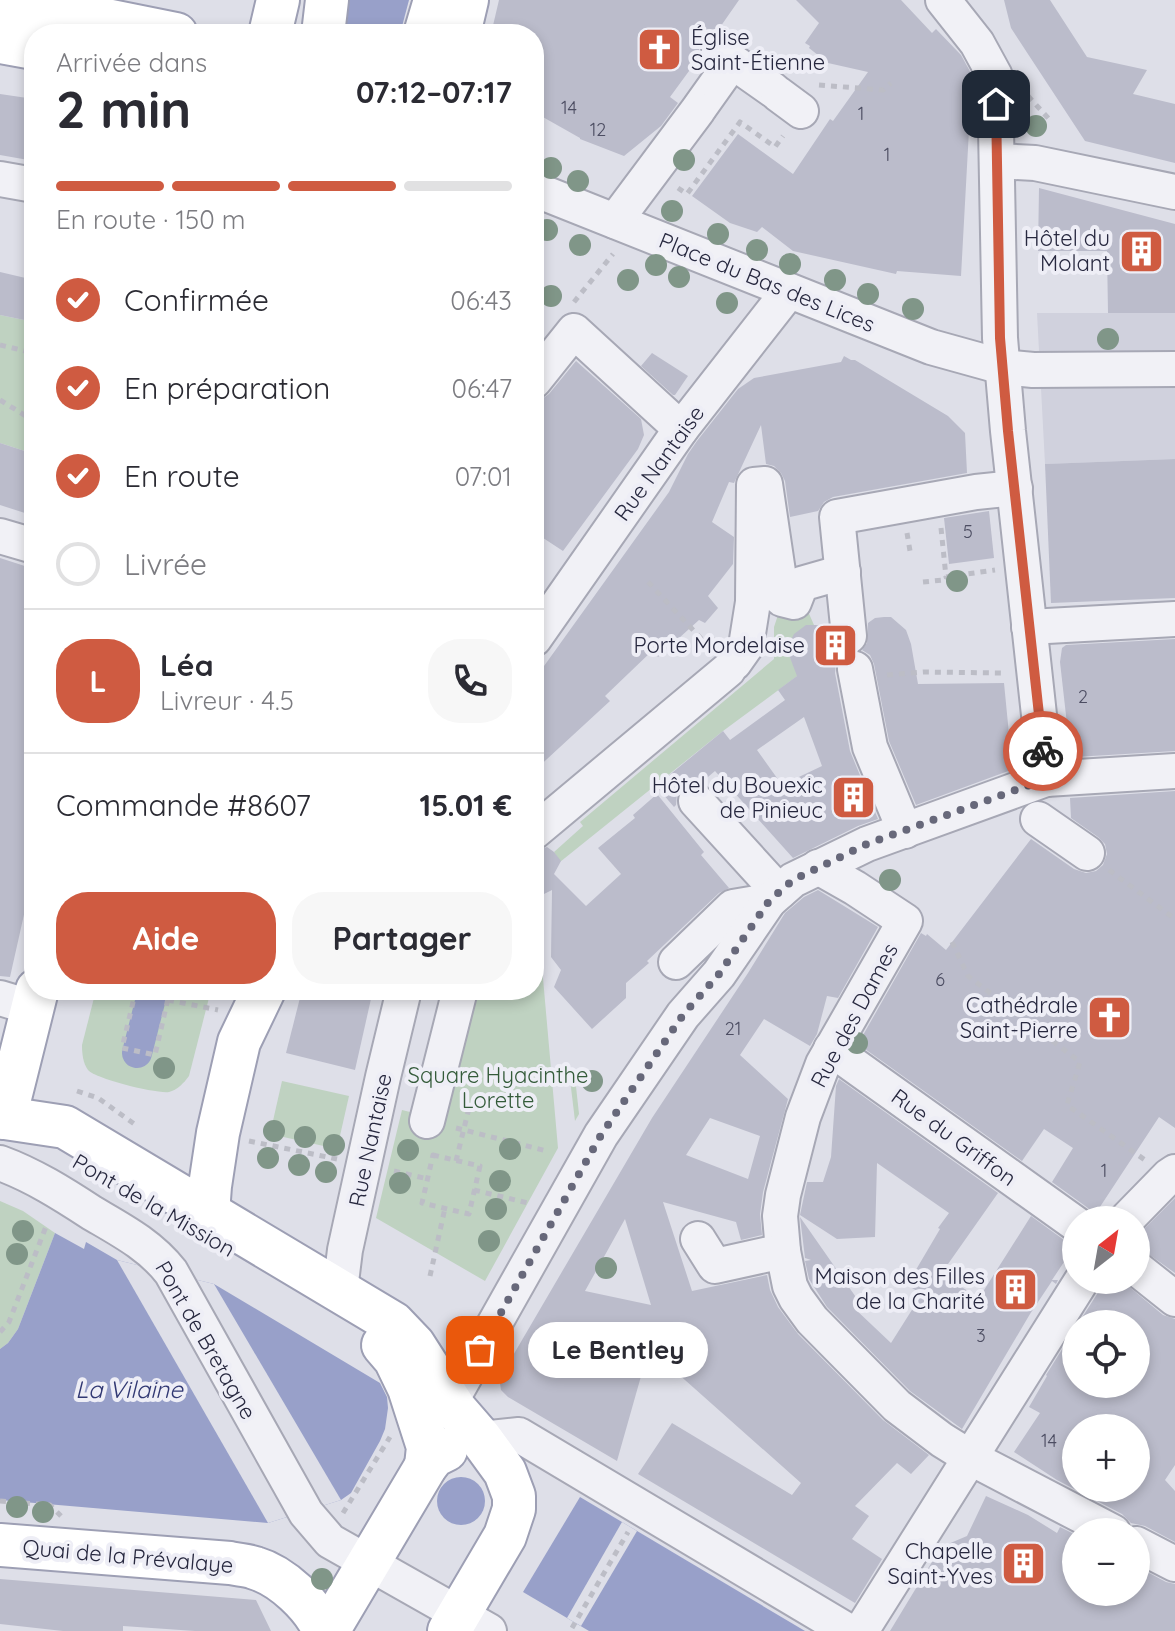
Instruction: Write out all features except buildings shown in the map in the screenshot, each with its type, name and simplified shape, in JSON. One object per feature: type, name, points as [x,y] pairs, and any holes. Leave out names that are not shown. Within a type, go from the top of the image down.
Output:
[{"type":"main road","points":[[272,24],[278,0]]},
{"type":"main road","points":[[324,24],[327,0]]},
{"type":"main road","points":[[428,24],[435,0]]},
{"type":"main road","points":[[461,24],[467,0]]},
{"type":"main road","points":[[0,4],[126,24]]},
{"type":"main road","points":[[0,42],[24,46]]},
{"type":"main road","points":[[2,1124],[23,999]]},
{"type":"main road","points":[[208,1213],[218,1133],[239,1042],[259,1000]]},
{"type":"main road","name":"Pont de la Mission","points":[[2,1124],[65,1127],[393,1323],[414,1345],[455,1409],[481,1439]]},
{"type":"main road","name":"Pont de la Mission","points":[[2,1124],[356,1322],[377,1338],[395,1359],[409,1388],[428,1447],[426,1466]]},
{"type":"main road","points":[[326,1631],[434,1456],[453,1445],[481,1439],[505,1472],[514,1496],[514,1509],[512,1521],[466,1626]]},
{"type":"main road","name":"Quai de la Prévalaye","points":[[0,1545],[254,1567],[288,1586],[308,1605],[326,1631]]},
{"type":"street","points":[[949,2],[995,76],[1000,338],[1046,779]]},
{"type":"street","points":[[615,237],[699,109],[726,57],[784,98]]},
{"type":"street","points":[[997,161],[1035,163],[1175,192]]},
{"type":"street","points":[[0,179],[24,183]]},
{"type":"street","name":"Place du Bas des Lices","points":[[544,195],[615,237],[789,291],[931,347],[1003,367],[1033,370],[1175,369]]},
{"type":"street","name":"Rue Nantaise","points":[[544,625],[681,429],[789,291]]},
{"type":"street","points":[[544,368],[574,331],[681,429]]},
{"type":"street","points":[[544,824],[731,667],[746,646],[753,602],[754,485],[765,484],[766,487],[782,599],[794,602],[801,584],[843,575]]},
{"type":"street","points":[[849,636],[837,517],[1015,488]]},
{"type":"street","points":[[0,536],[24,543]]},
{"type":"street","points":[[1029,627],[1175,619]]},
{"type":"street","points":[[855,669],[870,747],[905,831]]},
{"type":"street","points":[[451,1401],[601,1135],[683,1015],[719,974],[774,896],[793,880],[867,844],[1046,779],[1175,771]]},
{"type":"street","points":[[696,801],[774,896]]},
{"type":"street","points":[[1038,819],[1087,853]]},
{"type":"street","name":"Rue des Dames","points":[[818,867],[905,921],[823,1064],[803,1117],[780,1216],[790,1286],[812,1320],[897,1406],[971,1458],[1086,1518]]},
{"type":"street","points":[[676,962],[733,907],[774,896]]},
{"type":"street","name":"Rue Nantaise","points":[[340,1290],[345,1250],[402,1000]]},
{"type":"street","points":[[427,1121],[457,1000]]},
{"type":"street","name":"Rue du Griffon","points":[[831,1049],[1062,1214]]},
{"type":"street","name":"Pont de Bretagne","points":[[0,1163],[36,1179],[152,1250],[171,1272],[322,1516],[330,1541],[466,1626]]},
{"type":"street","points":[[1140,1206],[1172,1174]]},
{"type":"street","points":[[698,1239],[715,1266],[783,1251]]},
{"type":"street","points":[[1150,1279],[1175,1299]]},
{"type":"street","points":[[861,1631],[1073,1294]]},
{"type":"street","points":[[481,1439],[519,1435],[848,1631]]},
{"type":"street","points":[[1150,1551],[1175,1564]]},
{"type":"path","points":[[670,183],[687,194],[740,122],[775,147],[784,98],[820,84],[883,90],[891,83]]},
{"type":"path","points":[[1028,96],[1049,119]]},
{"type":"path","points":[[574,331],[567,311],[615,237]]},
{"type":"path","points":[[0,345],[24,351]]},
{"type":"path","points":[[0,400],[24,415]]},
{"type":"path","points":[[937,499],[946,577]]},
{"type":"path","points":[[923,582],[996,570]]},
{"type":"path","points":[[648,582],[694,630]]},
{"type":"path","points":[[897,674],[1034,674]]},
{"type":"path","points":[[1087,853],[1175,919]]},
{"type":"path","points":[[952,942],[968,976],[1080,1062],[1067,1105],[1172,1174]]},
{"type":"path","points":[[133,1000],[122,1048],[155,1055],[168,1000],[207,1007]]},
{"type":"path","points":[[98,1098],[144,1131]]},
{"type":"path","points":[[456,1161],[469,1108]]},
{"type":"path","points":[[427,1121],[547,1151]]},
{"type":"path","points":[[237,1139],[339,1159]]},
{"type":"path","points":[[433,1155],[456,1161],[480,1166],[469,1214],[422,1203],[433,1155]]},
{"type":"path","points":[[388,1169],[428,1179]]},
{"type":"path","points":[[474,1190],[559,1211]]},
{"type":"path","points":[[430,1276],[445,1208]]},
{"type":"path","points":[[0,1332],[9,1322],[47,1224]]},
{"type":"path","points":[[322,1516],[348,1507],[395,1431]]},
{"type":"path","points":[[0,1501],[50,1505]]},
{"type":"path","points":[[574,1625],[630,1527]]},
{"type":"shaded area","points":[[1037,313],[1175,313],[1175,459],[1045,464]]},
{"type":"green space","points":[[0,315],[24,320],[24,451],[0,443]]},
{"type":"green space","points":[[799,591],[814,625],[800,631],[790,644],[789,655],[800,674],[723,731],[560,862],[554,852],[583,826],[580,822],[774,659],[774,627],[785,594]]},
{"type":"green space","name":"Square Hyacinthe Lorette","points":[[544,990],[558,1148],[485,1281],[376,1218],[402,1110],[434,1118],[464,1000],[544,1000]]},
{"type":"green space","points":[[93,1000],[208,1000],[189,1076],[175,1090],[152,1091],[93,1074],[85,1064],[82,1045]]},
{"type":"green space","points":[[574,1068],[579,1114],[575,1121],[569,1071]]},
{"type":"green space","points":[[282,1081],[349,1096],[337,1149],[270,1134]]},
{"type":"green space","points":[[0,1201],[23,1211],[55,1233],[18,1329],[0,1349]]},
{"type":"water","points":[[343,0],[409,0],[403,24],[340,24]]},
{"type":"water","name":"La Vilaine","points":[[55,1233],[84,1249],[86,1242],[117,1260],[214,1284],[380,1383],[387,1397],[385,1429],[351,1493],[341,1500],[268,1523],[0,1500],[0,1349],[18,1329]]},
{"type":"water","points":[[461,1477],[470,1478],[478,1484],[484,1492],[484,1510],[478,1518],[470,1524],[461,1525],[452,1524],[444,1518],[438,1510],[437,1501],[438,1492],[444,1484],[452,1478]]},
{"type":"water","points":[[580,1497],[805,1631],[589,1631],[523,1592]]},
{"type":"pier","points":[[117,1260],[214,1284],[341,1500],[268,1523]]},
{"type":"pier","points":[[622,1522],[637,1531],[581,1626],[567,1618]]},
{"type":"waterway","points":[[137,1053],[150,1000]]},
{"type":"way so far","points":[[480,1350],[601,1135],[683,1015],[719,974],[769,901],[793,880],[867,844],[1046,779],[1043,751]]},
{"type":"place","name":"Église Saint-Étienne","points":[[660,50]]},
{"type":"place","name":"Hôtel du Molant","points":[[1141,251]]},
{"type":"place","name":"Porte Mordelaise","points":[[836,645]]},
{"type":"place","name":"Hôtel du Bouexic de Pinieuc","points":[[854,798]]},
{"type":"place","name":"Cathédrale Saint-Pierre","points":[[1109,1018]]},
{"type":"place","name":"Maison des Filles de la Charité","points":[[1016,1289]]},
{"type":"place","name":"Le Bentley","points":[[480,1350]]},
{"type":"place","name":"Chapelle Saint-Yves","points":[[1024,1564]]},
{"type":"route","points":[[996,104],[1000,338],[1004,394],[1043,751]]}]
